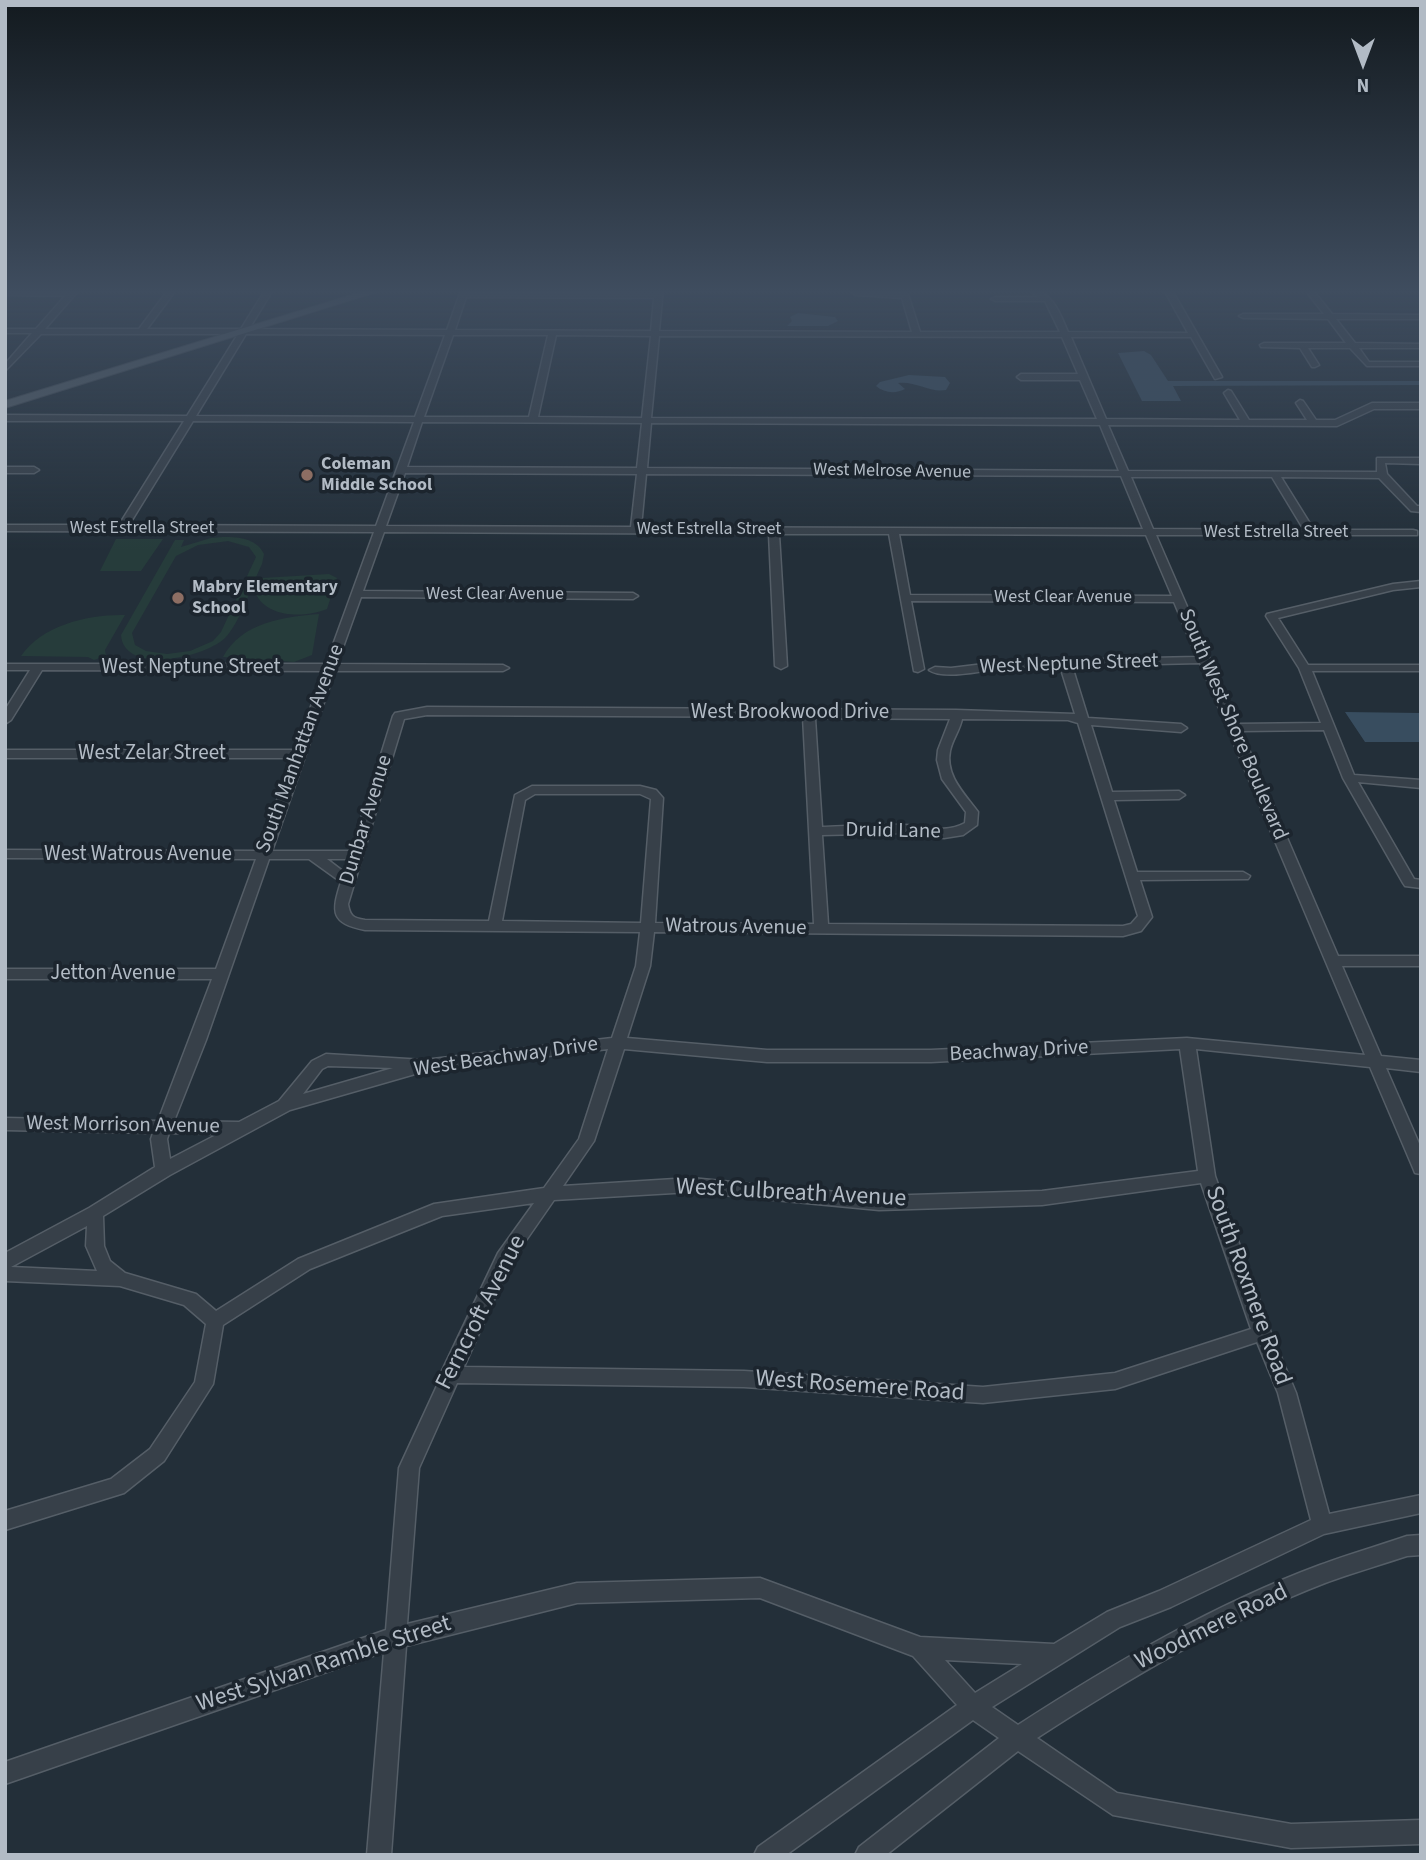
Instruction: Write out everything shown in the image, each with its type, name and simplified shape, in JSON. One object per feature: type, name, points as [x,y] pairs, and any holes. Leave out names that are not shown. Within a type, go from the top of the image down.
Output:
[{"type":"main road","points":[[5,405],[97,377]]},
{"type":"street","points":[[122,529],[217,377]]},
{"type":"street","name":"South Manhattan Avenue","points":[[164,1127],[358,594],[378,530],[434,377]]},
{"type":"street","points":[[533,420],[542,377]]},
{"type":"street","points":[[636,530],[651,377]]},
{"type":"street","points":[[1021,377],[1084,377]]},
{"type":"street","name":"South West Shore Boulevard","points":[[1084,377],[1421,1168]]},
{"type":"street","points":[[1228,393],[1246,423]]},
{"type":"street","points":[[1300,403],[1313,423]]},
{"type":"street","points":[[5,418],[1336,423],[1372,406],[1421,407]]},
{"type":"street","points":[[1421,461],[1380,460],[1382,475],[1414,509],[1421,509]]},
{"type":"street","points":[[5,470],[34,470]]},
{"type":"street","name":"West Melrose Avenue","points":[[401,470],[1382,475]]},
{"type":"street","points":[[1275,475],[1311,533]]},
{"type":"street","name":"West Estrella Street","points":[[5,528],[1413,533]]},
{"type":"street","points":[[774,531],[781,666]]},
{"type":"street","points":[[893,531],[918,669]]},
{"type":"street","points":[[1421,584],[1393,587],[1271,616],[1305,668],[1349,778],[1410,883],[1421,884]]},
{"type":"street","name":"West Clear Avenue","points":[[358,594],[633,596]]},
{"type":"street","name":"West Clear Avenue","points":[[905,597],[1178,599]]},
{"type":"street","name":"West Neptune Street","points":[[935,670],[951,671],[1009,664],[1203,660]]},
{"type":"street","points":[[1065,663],[1132,876],[1243,876]]},
{"type":"street","name":"West Neptune Street","points":[[5,667],[503,668]]},
{"type":"street","points":[[5,720],[38,667]]},
{"type":"street","points":[[1305,668],[1421,668]]},
{"type":"street","name":"West Brookwood Drive","points":[[399,716],[427,710],[956,714],[1069,716],[1083,721],[1181,727]]},
{"type":"street","points":[[809,713],[821,929]]},
{"type":"street","name":"Druid Lane","points":[[815,831],[907,829],[944,834],[958,832],[971,825],[972,812],[950,786],[943,764],[948,739],[956,727],[956,714]]},
{"type":"street","name":"Dunbar Avenue","points":[[349,922],[341,909],[399,716]]},
{"type":"street","points":[[1232,728],[1326,726]]},
{"type":"street","name":"West Zelar Street","points":[[5,754],[299,754]]},
{"type":"street","points":[[1349,778],[1421,784]]},
{"type":"street","name":"Ferncroft Avenue","points":[[379,1855],[409,1468],[504,1258],[586,1142],[643,966],[657,798],[652,793],[640,790],[533,790],[519,797],[495,924]]},
{"type":"street","points":[[1106,796],[1179,795]]},
{"type":"street","name":"West Watrous Avenue","points":[[5,854],[356,855]]},
{"type":"street","points":[[312,855],[348,881]]},
{"type":"street","name":"Watrous Avenue","points":[[349,922],[365,925],[1124,931],[1136,928],[1145,917],[1132,876]]},
{"type":"street","points":[[1333,961],[1421,961]]},
{"type":"street","name":"Jetton Avenue","points":[[5,974],[220,974]]},
{"type":"street","name":"Beachway Drive","points":[[617,1043],[767,1056],[904,1056],[1187,1043],[1421,1066]]},
{"type":"street","name":"West Beachway Drive","points":[[5,1262],[95,1213],[164,1170],[285,1105],[429,1064],[617,1043]]},
{"type":"street","name":"South Roxmere Road","points":[[1187,1043],[1207,1176],[1262,1333],[1287,1393],[1322,1525]]},
{"type":"street","points":[[285,1105],[317,1065],[326,1060],[429,1064]]},
{"type":"street","name":"West Morrison Avenue","points":[[5,1124],[241,1128]]},
{"type":"street","points":[[164,1127],[159,1139],[164,1170]]},
{"type":"street","name":"West Culbreath Avenue","points":[[215,1321],[304,1264],[440,1209],[547,1194],[691,1185],[879,1203],[1042,1199],[1207,1176]]},
{"type":"street","points":[[95,1213],[95,1246],[98,1257],[103,1266],[120,1279]]},
{"type":"street","points":[[5,1274],[120,1279],[190,1299],[215,1321],[204,1384],[157,1455],[117,1486],[5,1521]]},
{"type":"street","name":"West Rosemere Road","points":[[449,1375],[744,1379],[983,1395],[1115,1381],[1262,1333]]},
{"type":"street","name":"Woodmere Road","points":[[766,1855],[973,1707],[1114,1619],[1164,1600],[1322,1525],[1421,1504]]},
{"type":"street","name":"Woodmere Road","points":[[867,1855],[1017,1738],[1098,1686],[1225,1618],[1322,1574],[1407,1546],[1421,1545]]},
{"type":"street","name":"West Sylvan Ramble Street","points":[[5,1773],[394,1638],[577,1593],[760,1588],[920,1648],[973,1707],[1113,1804],[1291,1836],[1421,1832]]},
{"type":"street","points":[[920,1648],[1054,1655]]},
{"type":"green space","points":[[233,537],[254,543],[264,554],[241,613],[225,638],[215,645],[185,656],[150,659],[136,655],[126,648],[121,635],[175,540],[184,540],[181,547],[211,538]],"holes":[[[228,541],[249,547],[256,557],[221,632],[213,641],[190,651],[167,654],[146,651],[135,645],[132,633],[176,556],[198,545]]]},
{"type":"green space","points":[[116,539],[163,539],[141,571],[100,571]]},
{"type":"green space","points":[[329,574],[337,578],[327,609],[318,612],[298,615],[277,612],[261,602],[256,594],[262,578]]},
{"type":"green space","points":[[319,614],[312,655],[294,662],[223,657],[231,645],[252,629],[278,620]]},
{"type":"green space","points":[[125,615],[105,650],[106,656],[94,660],[88,657],[21,656],[41,636],[54,629],[82,619]]},
{"type":"water","points":[[902,377],[941,377],[950,383],[946,390],[934,390],[898,383],[905,389],[894,392],[876,386],[880,382]]},
{"type":"water","points":[[1130,377],[1165,377],[1168,381],[1421,381],[1421,385],[1173,386],[1181,401],[1142,401]]},
{"type":"water","points":[[1345,712],[1421,713],[1421,742],[1365,742]]},
{"type":"place","name":"Coleman Middle School","points":[[307,475]]},
{"type":"place","name":"Mabry Elementary School","points":[[178,598]]}]
